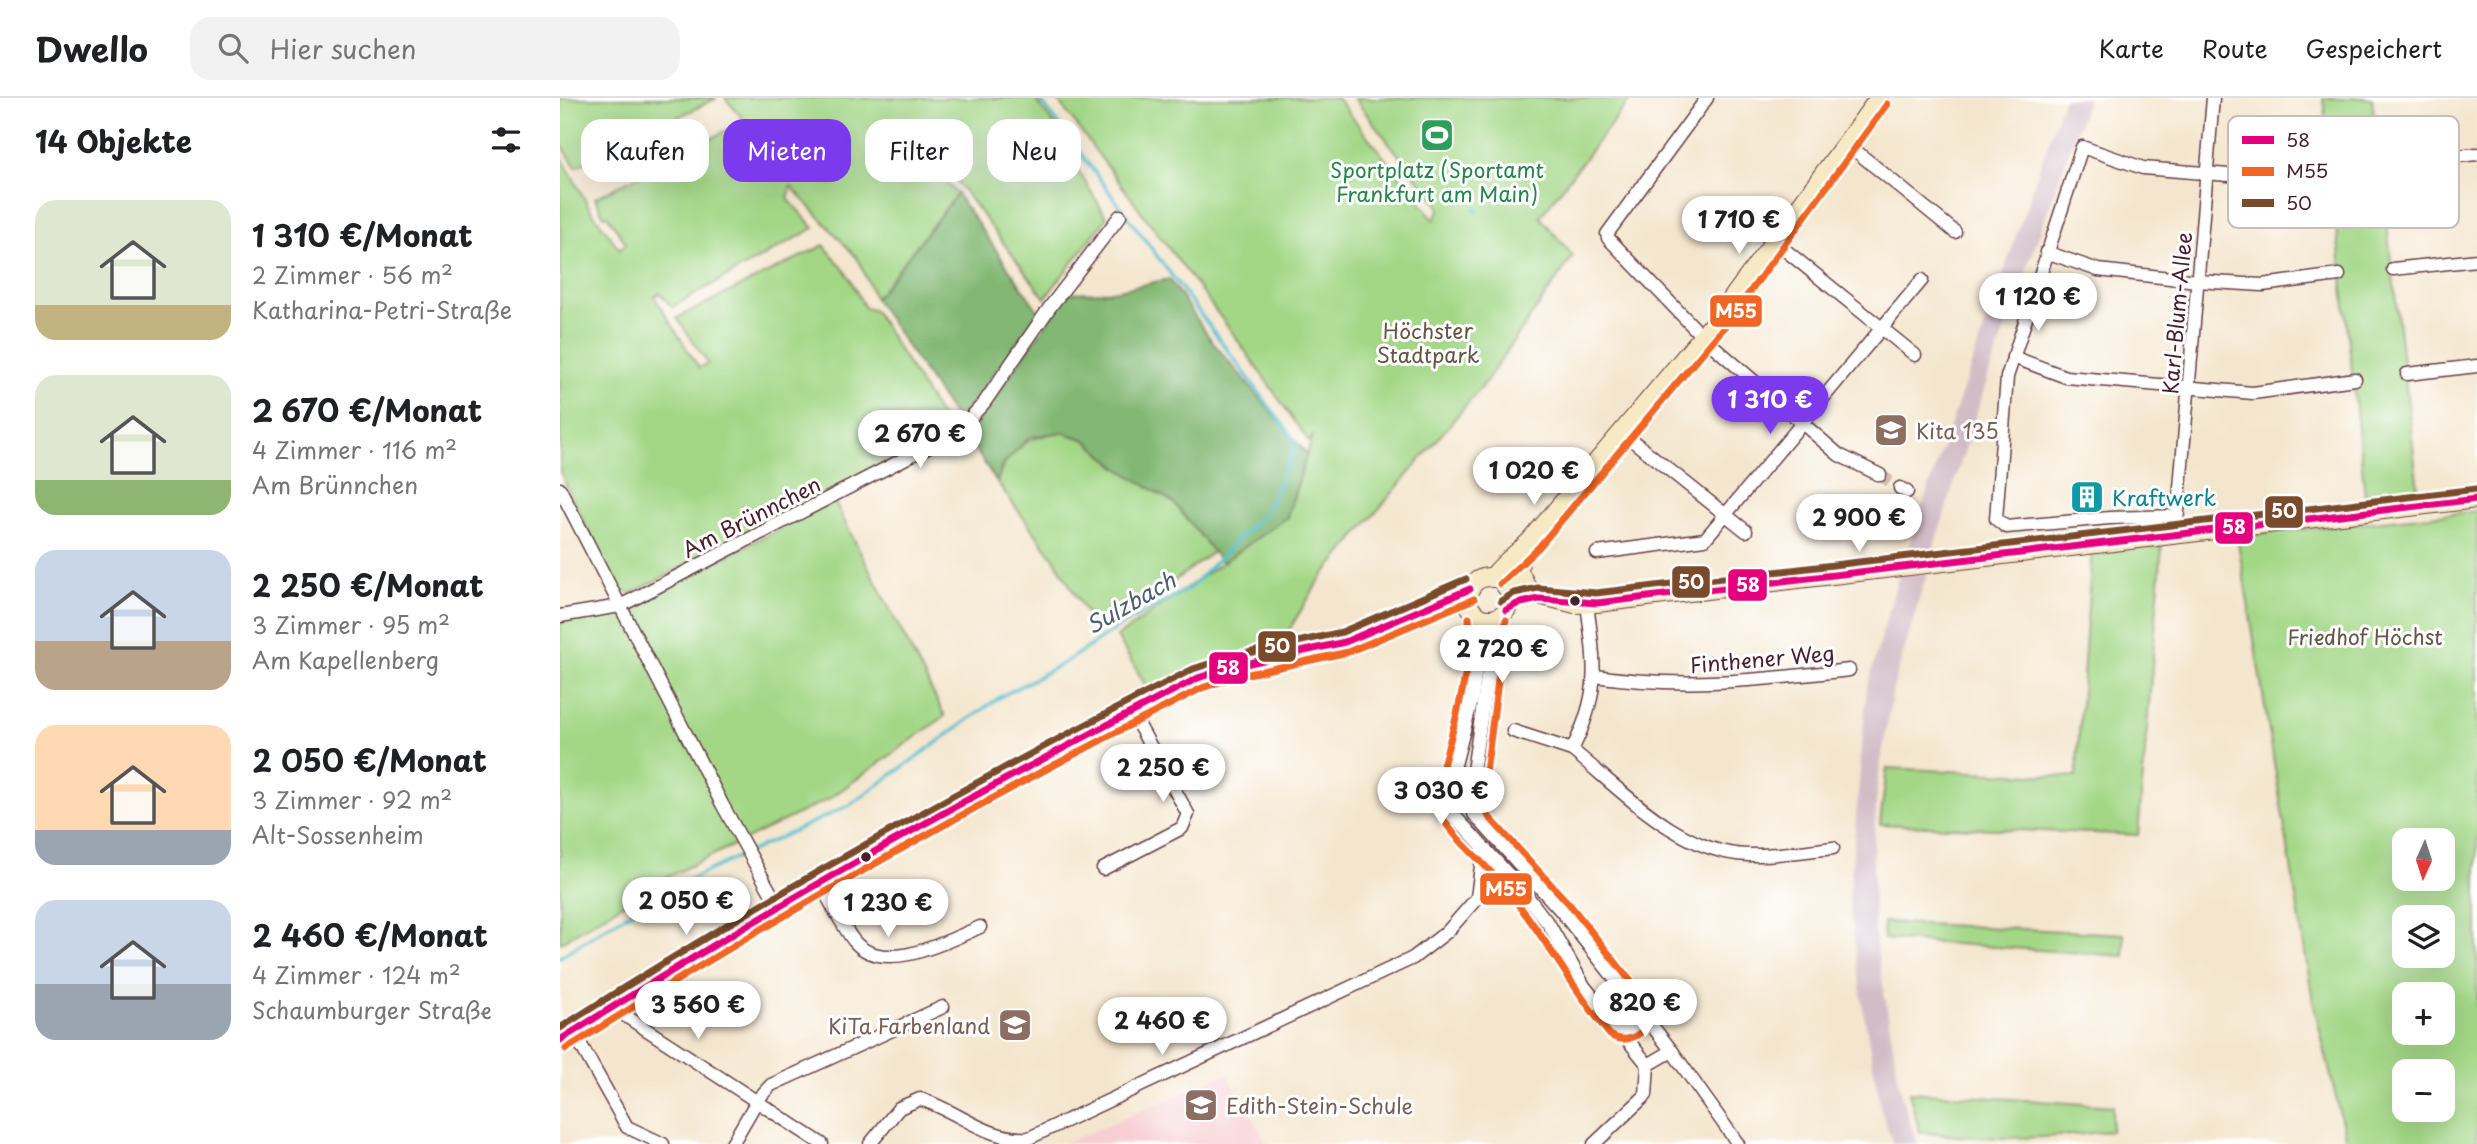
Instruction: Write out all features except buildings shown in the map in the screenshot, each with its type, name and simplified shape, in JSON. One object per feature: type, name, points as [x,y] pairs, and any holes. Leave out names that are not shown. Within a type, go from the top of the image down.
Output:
[{"type":"main road","points":[[1484,608],[1510,598],[1501,583],[1507,559],[1518,554],[1703,337],[1879,98]]},
{"type":"main road","points":[[1484,608],[1482,579],[1587,604],[1843,576],[2068,546],[2177,524],[2477,499]]},
{"type":"main road","points":[[1518,554],[1520,571],[1534,593]]},
{"type":"main road","points":[[567,1035],[818,880],[1131,711],[1213,672],[1345,642],[1444,601],[1484,608],[1519,601],[1534,593]]},
{"type":"street","points":[[1707,98],[1607,234],[1612,246],[1703,337],[1804,421],[1839,455],[1880,475]]},
{"type":"street","name":"Karl-Blum-Allee","points":[[2177,524],[2213,98]]},
{"type":"street","points":[[1846,143],[1955,232]]},
{"type":"street","points":[[2177,524],[2071,521],[2006,527],[1996,519],[2007,377],[2082,147],[2143,168],[2228,175]]},
{"type":"street","points":[[2459,156],[2477,154]]},
{"type":"street","name":"Am Brünnchen","points":[[560,616],[620,606],[958,431],[984,403],[1047,312],[1120,216]]},
{"type":"street","points":[[1774,241],[1915,355]]},
{"type":"street","points":[[2046,252],[2098,270],[2197,281],[2262,285],[2339,275]]},
{"type":"street","points":[[2393,269],[2477,260]]},
{"type":"street","points":[[1597,552],[1705,539],[1922,280]]},
{"type":"street","points":[[2013,357],[2066,377],[2253,393],[2355,379]]},
{"type":"street","points":[[2407,374],[2477,366]]},
{"type":"street","points":[[1623,433],[1746,531]]},
{"type":"street","points":[[560,489],[722,804],[777,904]]},
{"type":"street","points":[[2068,546],[2071,521]]},
{"type":"street","points":[[1572,750],[1590,710],[1595,676],[1587,604]]},
{"type":"street","points":[[1484,608],[1475,715],[1475,762],[1471,785],[1471,805],[1480,824],[1562,912],[1672,1051],[1738,1144]]},
{"type":"street","name":"Finthener Weg","points":[[1595,676],[1672,684],[1735,683],[1849,670]]},
{"type":"street","points":[[1102,869],[1182,828],[1188,814],[1131,711]]},
{"type":"street","points":[[1475,715],[1450,786],[1451,813],[1520,887],[1550,926],[1584,986],[1648,1065],[1646,1095],[1594,1144]]},
{"type":"street","points":[[1513,732],[1572,750],[1660,821],[1715,850],[1746,856],[1833,848]]},
{"type":"street","points":[[1455,766],[1460,761],[1475,762]]},
{"type":"street","points":[[1450,786],[1471,785]]},
{"type":"street","points":[[1478,898],[1483,850]]},
{"type":"street","points":[[818,880],[855,942],[871,954],[888,956],[924,950],[980,927]]},
{"type":"street","points":[[870,1144],[899,1108],[920,1099],[935,1104],[991,1135],[1010,1139],[1029,1138],[1413,958],[1448,931],[1478,898],[1490,892],[1520,887]]},
{"type":"street","points":[[616,1004],[621,1013],[758,1099],[821,1144]]},
{"type":"street","points":[[732,1144],[758,1099],[771,1085],[943,1007]]},
{"type":"street","points":[[1618,1028],[1625,1030],[1634,1026],[1637,1008]]},
{"type":"street","points":[[567,1035],[627,1127],[663,1144]]},
{"type":"street","points":[[1648,1065],[1672,1051]]},
{"type":"shaded area","points":[[2064,98],[2088,98],[1989,374],[1932,553],[1904,559]]},
{"type":"shaded area","points":[[1927,573],[1893,688],[1877,785],[1873,860],[1874,931],[1902,1099],[1918,1144],[1893,1144],[1881,1110],[1863,1009],[1849,900],[1867,687],[1899,575]]},
{"type":"shaded area","name":"Edith-Stein-Schule","points":[[1227,1074],[1267,1144],[1063,1144]]},
{"type":"green space","points":[[560,98],[717,98],[674,119],[581,119],[581,165],[576,167],[560,142]]},
{"type":"green space","points":[[725,98],[1034,98],[1050,119],[987,119],[987,182],[1081,182],[1081,175],[1107,218],[1045,298],[957,182],[973,182],[973,119],[865,119],[865,182],[946,182],[957,194],[875,299],[858,259],[791,186],[788,199],[814,228],[672,307],[660,293],[654,296],[699,368],[708,363],[677,318],[824,245],[846,272],[865,308],[874,310],[949,430],[632,593],[616,589],[560,472],[560,154],[590,209],[620,250],[626,243],[607,215],[604,216],[595,198],[626,182],[709,182],[709,139],[723,132],[723,182],[851,182],[851,119],[743,119]]},
{"type":"green space","name":"Höchster Stadtpark","points":[[1056,98],[1337,98],[1434,220],[1440,208],[1354,98],[1631,98],[1540,217],[1573,256],[1484,384],[1320,579],[1278,648],[1206,664],[1149,691],[1117,637],[1287,517],[1313,435],[1309,442],[1234,335],[1081,131],[1081,119],[1072,119]]},
{"type":"green space","points":[[2323,98],[2372,98],[2374,116],[2325,116]]},
{"type":"green space","points":[[957,194],[1039,312],[958,422],[875,299]]},
{"type":"green space","points":[[2337,228],[2387,228],[2418,489],[2365,495]]},
{"type":"green space","points":[[1169,279],[1214,344],[1307,454],[1287,517],[1222,563],[1174,503],[1118,468],[1086,440],[1062,432],[1030,437],[1002,466],[997,482],[967,437],[1069,292],[1109,291]]},
{"type":"green space","points":[[1062,432],[1086,440],[1118,468],[1174,503],[1214,551],[1118,623],[1092,623],[1055,560],[997,482],[1007,460],[1020,446],[1039,437]]},
{"type":"green space","points":[[834,501],[945,716],[829,799],[661,880],[560,943],[560,622],[616,613]]},
{"type":"green space","name":"Friedhof Höchst","points":[[2477,511],[2477,1144],[2347,1144],[2313,1001],[2237,536]]},
{"type":"green space","points":[[2162,546],[2138,835],[1880,824],[1887,768],[2076,777],[2092,550]]},
{"type":"green space","points":[[1883,922],[2124,934],[2124,956],[1884,939]]},
{"type":"green space","points":[[1909,1092],[2113,1106],[2111,1131],[2016,1138],[1920,1132]]},
{"type":"waterway","name":"Sulzbach","points":[[751,851],[850,805],[1000,697],[1064,663],[1120,626],[1190,588],[1267,510],[1297,443],[1039,98]]},
{"type":"waterway","points":[[1474,209],[1478,212]]},
{"type":"waterway","name":"Sulzbach","points":[[560,957],[659,894],[744,854]]},
{"type":"tunnel","points":[[1880,475],[1900,488]]},
{"type":"transit line","name":"M55","points":[[1500,584],[1539,547],[1725,326],[1887,104]]},
{"type":"transit line","name":"50","points":[[1501,601],[1514,593],[1538,588],[1596,593],[2476,489]]},
{"type":"transit line","name":"58","points":[[1506,610],[1517,604],[1539,599],[1597,603],[2477,499]]},
{"type":"transit line","name":"50","points":[[560,1028],[715,932],[872,841],[1193,669],[1230,657],[1342,632],[1466,579]]},
{"type":"transit line","name":"58","points":[[560,1040],[795,897],[1035,763],[1198,678],[1232,667],[1345,642],[1470,589]]},
{"type":"transit line","name":"M55","points":[[566,1049],[800,906],[959,816],[1202,688],[1235,677],[1348,652],[1474,599]]},
{"type":"transit line","name":"M55","points":[[1469,618],[1465,676],[1440,778],[1438,797],[1441,814],[1451,830],[1505,888],[1610,1035],[1629,1039],[1645,1028],[1647,1002],[1570,905],[1489,817],[1482,803],[1506,620]]},
{"type":"place","name":"Sportplatz (Sportamt Frankfurt am Main)","points":[[1437,135]]},
{"type":"place","name":"Kita 135","points":[[1891,430]]},
{"type":"place","name":"Kraftwerk","points":[[2087,497]]},
{"type":"place","name":"KiTa Farbenland","points":[[1015,1025]]},
{"type":"place","name":"Edith-Stein-Schule","points":[[1201,1105]]}]
